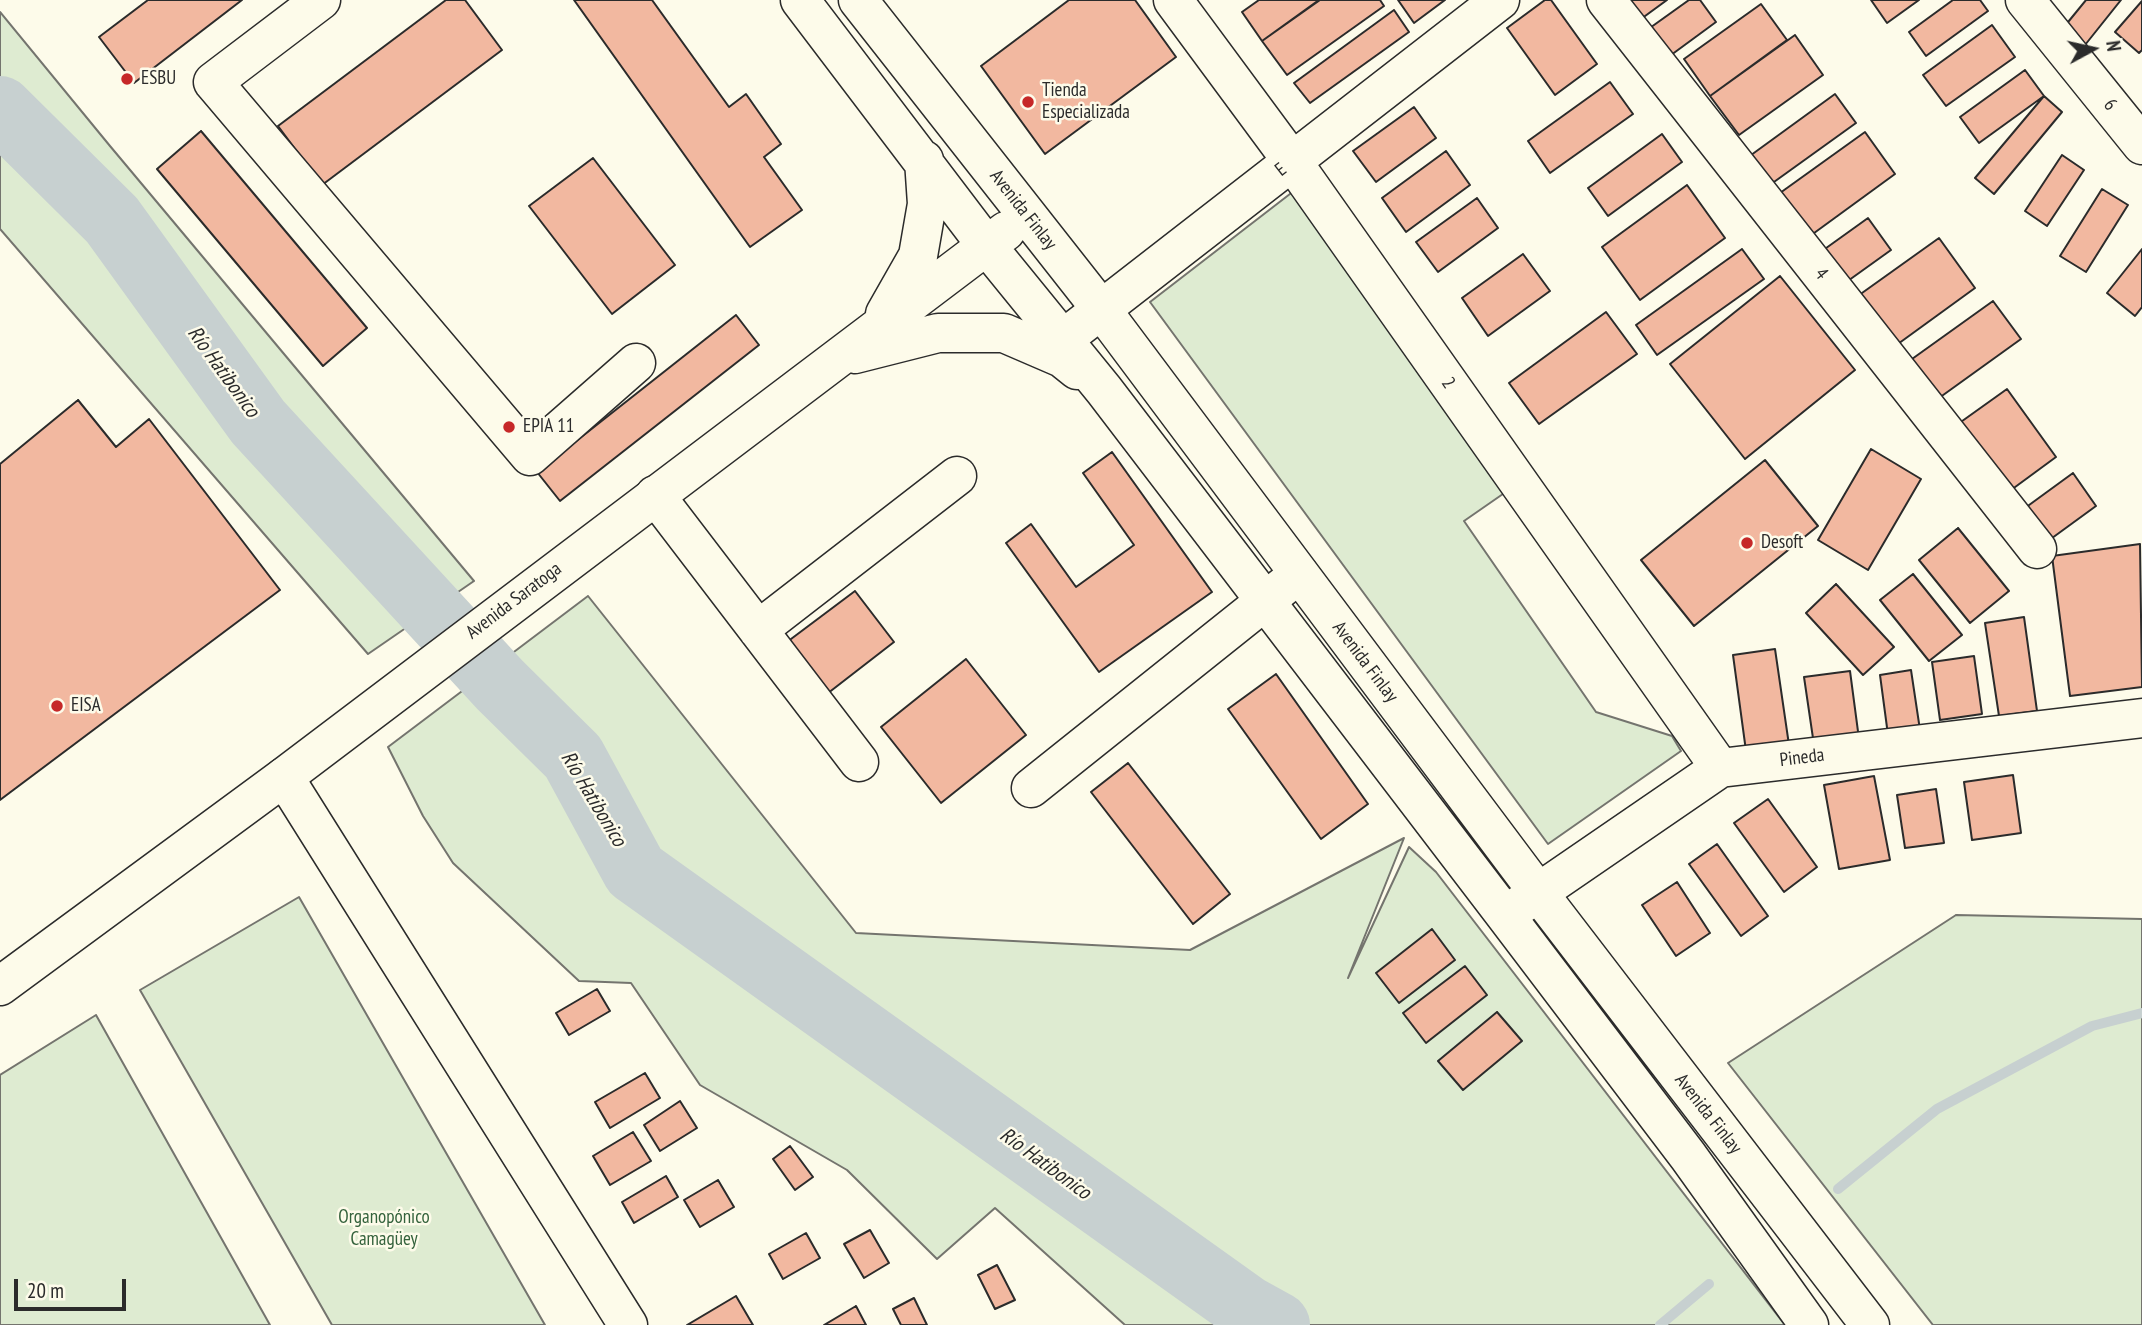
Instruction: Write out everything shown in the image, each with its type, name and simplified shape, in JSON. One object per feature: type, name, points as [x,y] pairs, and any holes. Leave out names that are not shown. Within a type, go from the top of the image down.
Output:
[{"type":"main road","points":[[321,0],[213,82],[530,456],[636,363]]},
{"type":"main road","points":[[800,0],[986,245],[1104,390],[1505,915],[1688,1156],[1809,1325]]},
{"type":"main road","name":"Avenida Finlay","points":[[858,0],[1101,309],[1537,891],[1870,1325]]},
{"type":"main road","name":"2","points":[[1173,0],[1292,161],[1720,768]]},
{"type":"main road","name":"E","points":[[1062,340],[1500,0]]},
{"type":"main road","name":"4","points":[[1606,0],[2036,548]]},
{"type":"main road","name":"6","points":[[2025,0],[2142,145]]},
{"type":"main road","points":[[877,328],[918,256],[926,204],[924,160]]},
{"type":"main road","name":"Avenida Saratoga","points":[[0,986],[284,777],[1027,215]]},
{"type":"main road","points":[[836,359],[938,333],[1004,333],[1062,358],[1104,390]]},
{"type":"main road","points":[[758,630],[957,476]]},
{"type":"main road","points":[[654,495],[859,762]]},
{"type":"main road","points":[[1031,788],[1299,574]]},
{"type":"main road","name":"Pineda","points":[[1505,915],[1720,768],[2142,718]]},
{"type":"main road","points":[[284,777],[628,1325]]},
{"type":"green space","points":[[0,12],[474,581],[368,654],[0,229]]},
{"type":"green space","points":[[1299,187],[1513,487],[1464,521],[1596,712],[1672,736],[1681,751],[1548,844],[1150,302]]},
{"type":"green space","points":[[588,596],[856,933],[1190,950],[1404,838],[1348,978],[1409,847],[1436,872],[1785,1325],[1125,1325],[995,1208],[937,1259],[847,1170],[700,1085],[631,983],[579,981],[453,863],[423,816],[388,747]]},
{"type":"green space","name":"Organopónico Camagüey","points":[[299,897],[545,1325],[332,1325],[140,990]]},
{"type":"green space","points":[[1956,915],[2142,919],[2142,1325],[1933,1325],[1728,1063]]},
{"type":"green space","points":[[96,1015],[270,1325],[0,1325],[0,1075]]},
{"type":"building","points":[[148,0],[242,0],[134,83],[99,37]]},
{"type":"building","points":[[446,0],[465,0],[502,50],[322,185],[278,126]]},
{"type":"building","points":[[574,0],[652,0],[729,107],[746,94],[781,144],[764,157],[802,210],[750,247]]},
{"type":"building","points":[[1069,0],[1135,0],[1176,57],[1045,154],[981,66]]},
{"type":"building","points":[[1259,0],[1319,0],[1262,41],[1242,12]]},
{"type":"building","points":[[1320,0],[1380,0],[1384,6],[1287,75],[1262,41]]},
{"type":"building","points":[[1398,0],[1445,0],[1414,23]]},
{"type":"building","points":[[1545,0],[1551,0],[1597,64],[1555,95],[1507,28]]},
{"type":"building","points":[[1628,0],[1667,0],[1641,19]]},
{"type":"building","points":[[1689,0],[1700,0],[1716,22],[1667,58],[1647,30]]},
{"type":"building","points":[[1871,0],[1919,0],[1887,23]]},
{"type":"building","points":[[1953,0],[1980,0],[1988,11],[1926,56],[1909,32]]},
{"type":"building","points":[[2086,0],[2121,0],[2085,45],[2064,27]]},
{"type":"building","points":[[2142,1],[2142,50],[2139,53],[2115,32]]},
{"type":"building","points":[[1761,4],[1787,40],[1710,96],[1684,59]]},
{"type":"building","points":[[1394,10],[1409,32],[1310,103],[1294,83]]},
{"type":"building","points":[[1992,25],[2015,57],[1946,106],[1923,75]]},
{"type":"building","points":[[1795,35],[1823,75],[1739,135],[1710,96]]},
{"type":"building","points":[[2025,70],[2044,96],[1979,143],[1960,117]]},
{"type":"building","points":[[1610,82],[1633,114],[1550,173],[1528,141]]},
{"type":"building","points":[[1835,94],[1856,123],[1767,187],[1747,158]]},
{"type":"building","points":[[2044,96],[2062,112],[1994,194],[1975,178]]},
{"type":"building","points":[[1414,107],[1436,138],[1376,182],[1353,151]]},
{"type":"building","points":[[201,131],[367,328],[323,366],[157,169]]},
{"type":"building","points":[[1865,132],[1895,174],[1810,236],[1780,193]]},
{"type":"building","points":[[1662,134],[1682,162],[1608,216],[1588,188]]},
{"type":"building","points":[[1446,151],[1470,185],[1406,232],[1382,198]]},
{"type":"building","points":[[2062,155],[2084,170],[2047,226],[2025,211]]},
{"type":"building","points":[[593,158],[675,265],[612,314],[529,206]]},
{"type":"building","points":[[1687,185],[1725,238],[1640,300],[1602,247]]},
{"type":"building","points":[[2102,189],[2128,205],[2086,272],[2060,256]]},
{"type":"building","points":[[1477,198],[1498,228],[1438,272],[1416,242]]},
{"type":"building","points":[[1868,218],[1891,250],[1845,283],[1822,251]]},
{"type":"building","points":[[1939,238],[1975,288],[1891,349],[1855,298]]},
{"type":"building","points":[[1742,249],[1764,279],[1657,355],[1636,325]]},
{"type":"building","points":[[2142,249],[2142,307],[2135,316],[2107,293]]},
{"type":"building","points":[[1523,254],[1550,291],[1488,336],[1462,298]]},
{"type":"building","points":[[1780,276],[1855,370],[1745,459],[1670,364]]},
{"type":"building","points":[[1993,301],[2021,339],[1939,398],[1912,359]]},
{"type":"building","points":[[1606,312],[1637,354],[1539,424],[1509,383]]},
{"type":"building","points":[[736,315],[759,345],[560,501],[537,472]]},
{"type":"building","points":[[2007,389],[2056,457],[2007,493],[1958,424]]},
{"type":"building","points":[[78,400],[116,447],[149,419],[280,590],[0,800],[0,464]]},
{"type":"building","points":[[1871,449],[1921,479],[1868,570],[1818,540]]},
{"type":"building","points":[[1112,452],[1212,592],[1099,672],[1006,543],[1031,524],[1076,587],[1134,545],[1083,473]]},
{"type":"building","points":[[1765,460],[1818,526],[1694,626],[1641,560]]},
{"type":"building","points":[[2073,473],[2096,506],[2048,541],[2025,508]]},
{"type":"building","points":[[1958,528],[2009,591],[1970,623],[1919,560]]},
{"type":"building","points":[[2140,544],[2142,687],[2070,696],[2052,556]]},
{"type":"building","points":[[1913,574],[1962,635],[1929,661],[1880,600]]},
{"type":"building","points":[[1836,584],[1894,647],[1863,675],[1806,613]]},
{"type":"building","points":[[855,591],[894,642],[823,697],[783,645]]},
{"type":"building","points":[[2024,617],[2037,711],[1999,716],[1985,623]]},
{"type":"building","points":[[1775,649],[1789,745],[1746,751],[1733,655]]},
{"type":"building","points":[[1974,656],[1982,714],[1940,720],[1932,662]]},
{"type":"building","points":[[966,659],[1026,735],[941,803],[881,727]]},
{"type":"building","points":[[1911,670],[1920,730],[1888,735],[1880,675]]},
{"type":"building","points":[[1850,671],[1859,739],[1814,745],[1804,677]]},
{"type":"building","points":[[1276,674],[1368,804],[1321,839],[1228,709]]},
{"type":"building","points":[[1128,763],[1230,894],[1193,924],[1091,792]]},
{"type":"building","points":[[2013,775],[2021,833],[1972,840],[1964,782]]},
{"type":"building","points":[[1874,776],[1890,860],[1839,869],[1824,785]]},
{"type":"building","points":[[1936,789],[1944,843],[1905,848],[1897,795]]},
{"type":"building","points":[[1768,799],[1817,867],[1784,892],[1734,823]]},
{"type":"building","points":[[1717,844],[1768,916],[1741,936],[1689,864]]},
{"type":"building","points":[[1677,882],[1710,933],[1676,956],[1642,905]]},
{"type":"building","points":[[1432,929],[1455,960],[1399,1003],[1376,973]]},
{"type":"building","points":[[1465,966],[1487,995],[1426,1043],[1403,1013]]},
{"type":"building","points":[[597,989],[610,1011],[569,1035],[556,1013]]},
{"type":"building","points":[[1497,1012],[1522,1041],[1463,1090],[1438,1061]]},
{"type":"building","points":[[645,1073],[660,1098],[610,1128],[595,1102]]},
{"type":"building","points":[[680,1101],[697,1128],[660,1151],[644,1125]]},
{"type":"building","points":[[633,1132],[651,1161],[610,1185],[593,1156]]},
{"type":"building","points":[[790,1146],[813,1177],[795,1190],[773,1159]]},
{"type":"building","points":[[666,1176],[678,1197],[634,1223],[622,1202]]},
{"type":"building","points":[[718,1180],[734,1207],[700,1227],[684,1200]]},
{"type":"building","points":[[870,1230],[889,1263],[864,1278],[844,1244]]},
{"type":"building","points":[[806,1233],[820,1258],[783,1279],[769,1254]]},
{"type":"building","points":[[997,1265],[1015,1300],[995,1309],[978,1275]]},
{"type":"building","points":[[736,1296],[753,1325],[687,1325]]},
{"type":"building","points":[[914,1298],[927,1325],[901,1325],[893,1309]]},
{"type":"building","points":[[856,1306],[866,1325],[824,1325]]},
{"type":"waterway","name":"Río Hatibonico","points":[[0,109],[112,220],[258,422],[500,685],[573,757],[635,871],[1248,1309],[1277,1325]]},
{"type":"waterway","points":[[1838,1189],[1937,1109],[2092,1026],[2142,1013]]},
{"type":"waterway","points":[[1660,1325],[1709,1284]]},
{"type":"place","name":"ESBU","points":[[127,79]]},
{"type":"place","name":"Tienda Especializada","points":[[1028,102]]},
{"type":"place","name":"EPIA 11","points":[[509,427]]},
{"type":"place","name":"Desoft","points":[[1747,543]]},
{"type":"place","name":"EISA","points":[[57,706]]}]
